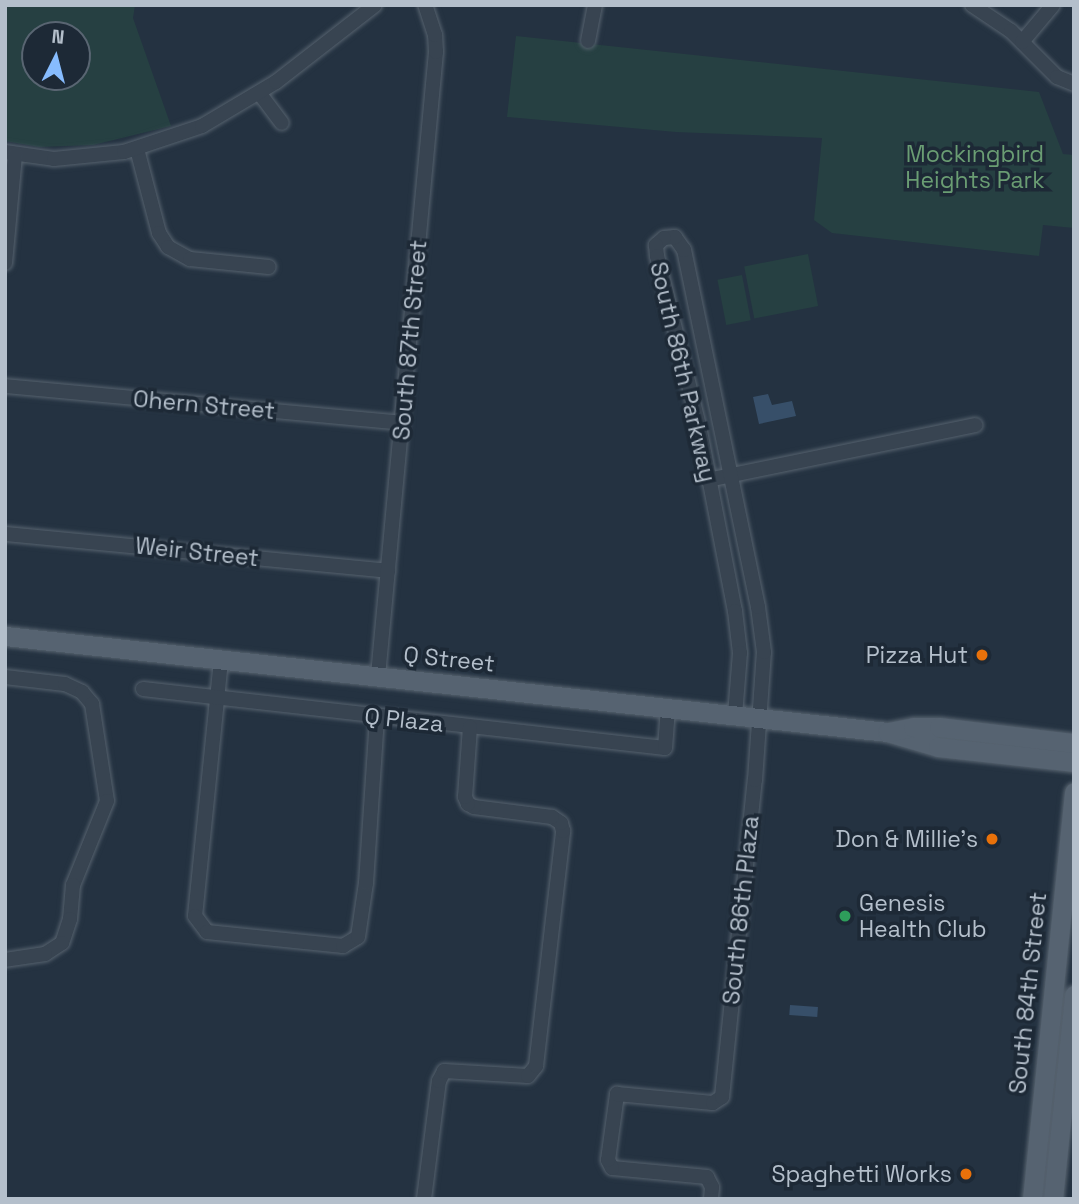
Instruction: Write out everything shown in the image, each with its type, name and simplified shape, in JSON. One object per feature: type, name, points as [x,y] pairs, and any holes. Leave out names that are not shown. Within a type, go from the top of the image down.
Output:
[{"type":"main road","name":"Q Street","points":[[5,636],[887,732],[938,747],[1074,762]]},
{"type":"main road","name":"Q Street","points":[[887,732],[913,727],[939,727],[1074,743]]},
{"type":"main road","name":"South 84th Street","points":[[1031,1199],[1074,792]]},
{"type":"main road","name":"South 84th Street","points":[[1053,1199],[1074,995]]},
{"type":"street","points":[[5,263],[10,153],[54,159],[137,149],[202,126],[260,94],[375,5]]},
{"type":"street","name":"South 87th Street","points":[[378,676],[436,52],[435,35],[425,5]]},
{"type":"street","points":[[588,41],[595,5]]},
{"type":"street","points":[[972,5],[1000,21],[1057,77],[1074,84]]},
{"type":"street","points":[[1022,42],[1052,5]]},
{"type":"street","points":[[260,94],[282,123]]},
{"type":"street","points":[[137,149],[159,233],[168,247],[190,259],[269,267]]},
{"type":"street","name":"South 86th Parkway","points":[[735,715],[740,653],[731,591],[699,426],[656,245],[664,238],[675,237],[684,250],[754,586],[764,652],[760,718]]},
{"type":"street","points":[[671,308],[696,303]]},
{"type":"street","name":"Ohern Street","points":[[5,386],[402,424]]},
{"type":"street","points":[[699,426],[720,419]]},
{"type":"street","points":[[708,480],[975,425]]},
{"type":"street","name":"Weir Street","points":[[5,534],[388,571]]},
{"type":"street","points":[[731,591],[754,586]]},
{"type":"street","points":[[221,660],[195,916],[207,932],[342,946],[353,943],[361,931],[377,717]]},
{"type":"street","points":[[739,668],[762,670]]},
{"type":"street","points":[[5,677],[65,684],[82,692],[92,704],[107,800],[73,885],[71,919],[62,943],[45,954],[5,960]]},
{"type":"street","name":"Q Plaza","points":[[143,689],[665,748],[668,708]]},
{"type":"street","name":"South 86th Plaza","points":[[711,1199],[711,1180],[609,1167],[617,1094],[719,1102],[760,718]]},
{"type":"street","points":[[424,1199],[439,1081],[444,1071],[520,1076],[532,1073],[536,1066],[563,831],[561,823],[552,817],[468,804],[465,797],[470,727]]},
{"type":"green space","points":[[5,5],[135,5],[133,18],[171,126],[93,145],[39,147],[5,141]]},
{"type":"green space","name":"Mockingbird Heights Park","points":[[516,36],[1039,92],[1063,154],[1074,155],[1074,228],[1043,225],[1039,256],[832,233],[814,220],[822,138],[676,132],[507,117]]},
{"type":"green space","points":[[808,254],[818,306],[754,318],[744,266]]},
{"type":"green space","points":[[742,275],[751,320],[726,325],[717,280]]},
{"type":"water","points":[[768,394],[772,405],[792,401],[796,416],[759,424],[753,397]]},
{"type":"water","points":[[790,1005],[818,1007],[817,1017],[789,1015]]},
{"type":"place","name":"Pizza Hut","points":[[982,655]]},
{"type":"place","name":"Don & Millie's","points":[[992,839]]},
{"type":"place","name":"Genesis Health Club","points":[[845,916]]},
{"type":"place","name":"Spaghetti Works","points":[[966,1174]]}]
